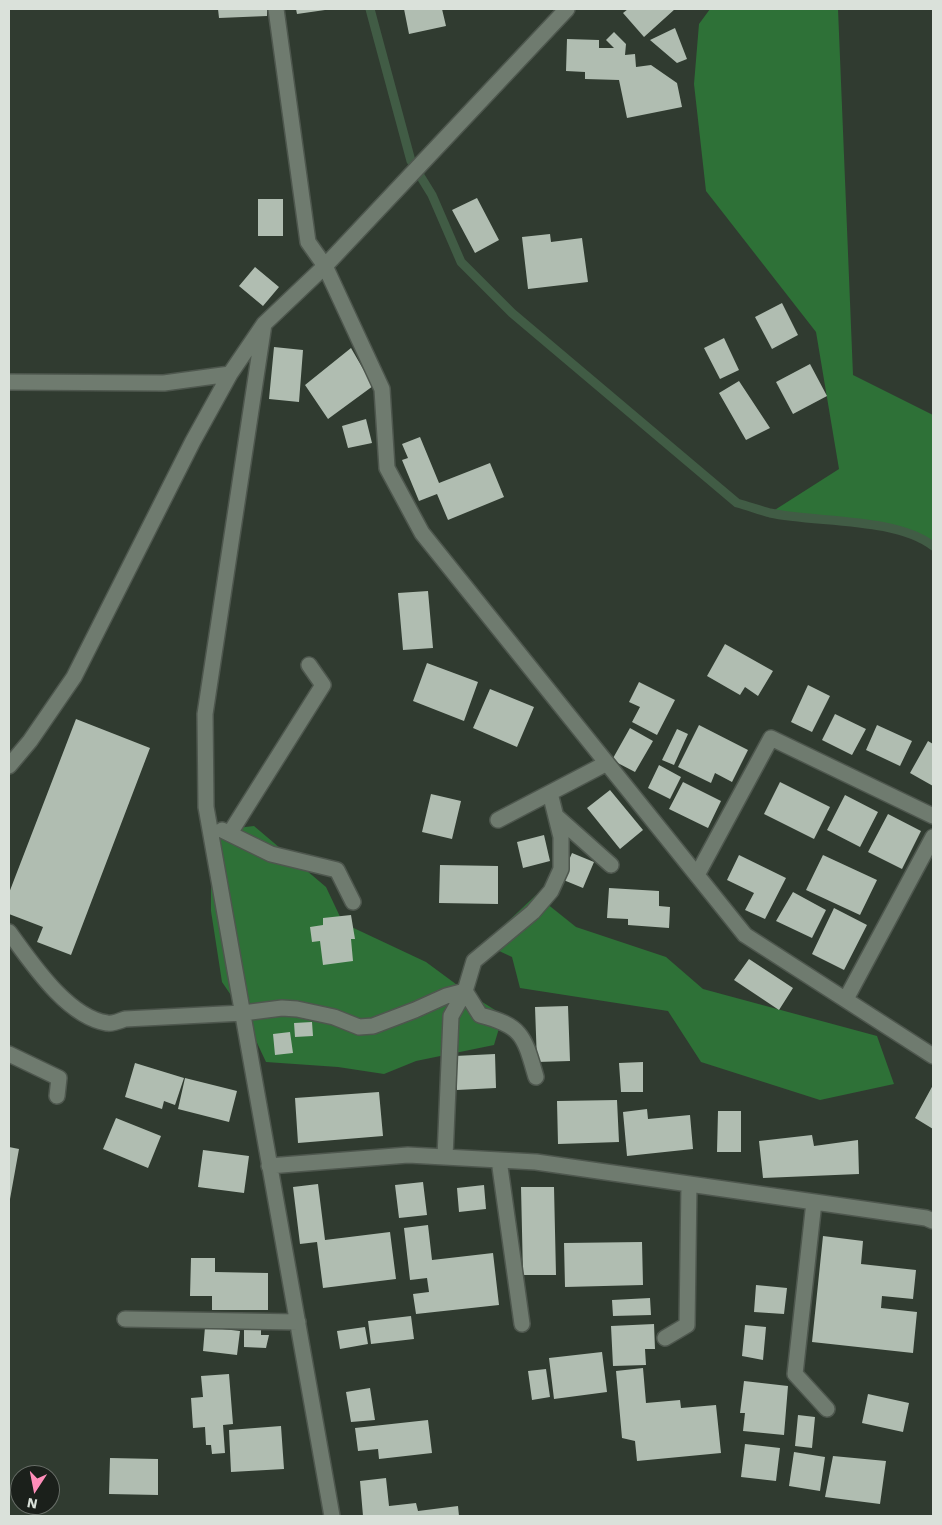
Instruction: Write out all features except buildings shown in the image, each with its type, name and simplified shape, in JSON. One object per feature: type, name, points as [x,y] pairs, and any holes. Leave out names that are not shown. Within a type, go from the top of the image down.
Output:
[{"type":"street","points":[[276,9],[308,242],[324,266],[382,389],[387,468],[422,533],[745,935],[933,1056]]},
{"type":"street","points":[[9,766],[30,741],[74,677],[193,440],[230,374],[264,324],[324,266],[567,9]]},
{"type":"street","points":[[264,324],[205,714],[206,807],[332,1516]]},
{"type":"street","points":[[9,382],[164,383],[230,374]]},
{"type":"street","points":[[230,833],[323,686],[309,665]]},
{"type":"street","points":[[697,875],[771,738],[933,816]]},
{"type":"street","points":[[498,820],[607,763]]},
{"type":"street","points":[[444,1157],[451,1016],[465,991],[474,961],[534,912],[551,891],[561,869],[561,838],[550,793]]},
{"type":"street","points":[[556,816],[611,865]]},
{"type":"street","points":[[209,824],[271,854],[336,870],[353,902]]},
{"type":"street","points":[[846,999],[933,837]]},
{"type":"street","points":[[9,932],[43,977],[80,1014],[109,1024],[125,1019],[243,1013],[297,1008],[334,1017],[359,1027],[373,1026],[446,996],[465,991]]},
{"type":"street","points":[[465,991],[480,1015],[505,1021],[526,1042],[536,1077]]},
{"type":"street","points":[[9,1054],[59,1078],[57,1096]]},
{"type":"street","points":[[270,1166],[408,1155],[536,1162],[926,1218],[933,1221]]},
{"type":"street","points":[[499,1160],[522,1324]]},
{"type":"street","points":[[665,1338],[687,1325],[689,1184]]},
{"type":"street","points":[[814,1202],[795,1374],[827,1408]]},
{"type":"street","points":[[125,1318],[298,1322]]},
{"type":"green space","points":[[710,9],[838,9],[853,375],[933,415],[933,551],[920,536],[770,513],[839,469],[816,332],[706,191],[694,84],[699,24]]},
{"type":"green space","points":[[254,826],[326,887],[343,923],[426,962],[468,993],[503,1015],[494,1045],[416,1061],[384,1074],[338,1067],[266,1062],[243,1013],[222,982],[211,911],[211,831]]},
{"type":"green space","points":[[536,895],[576,927],[666,957],[703,989],[877,1036],[894,1084],[820,1100],[701,1062],[668,1011],[520,988],[512,957],[484,944]]},
{"type":"waterway","points":[[370,9],[411,161],[432,195],[461,262],[512,313],[737,503],[770,513],[789,516],[877,525],[917,537],[933,546]]}]
